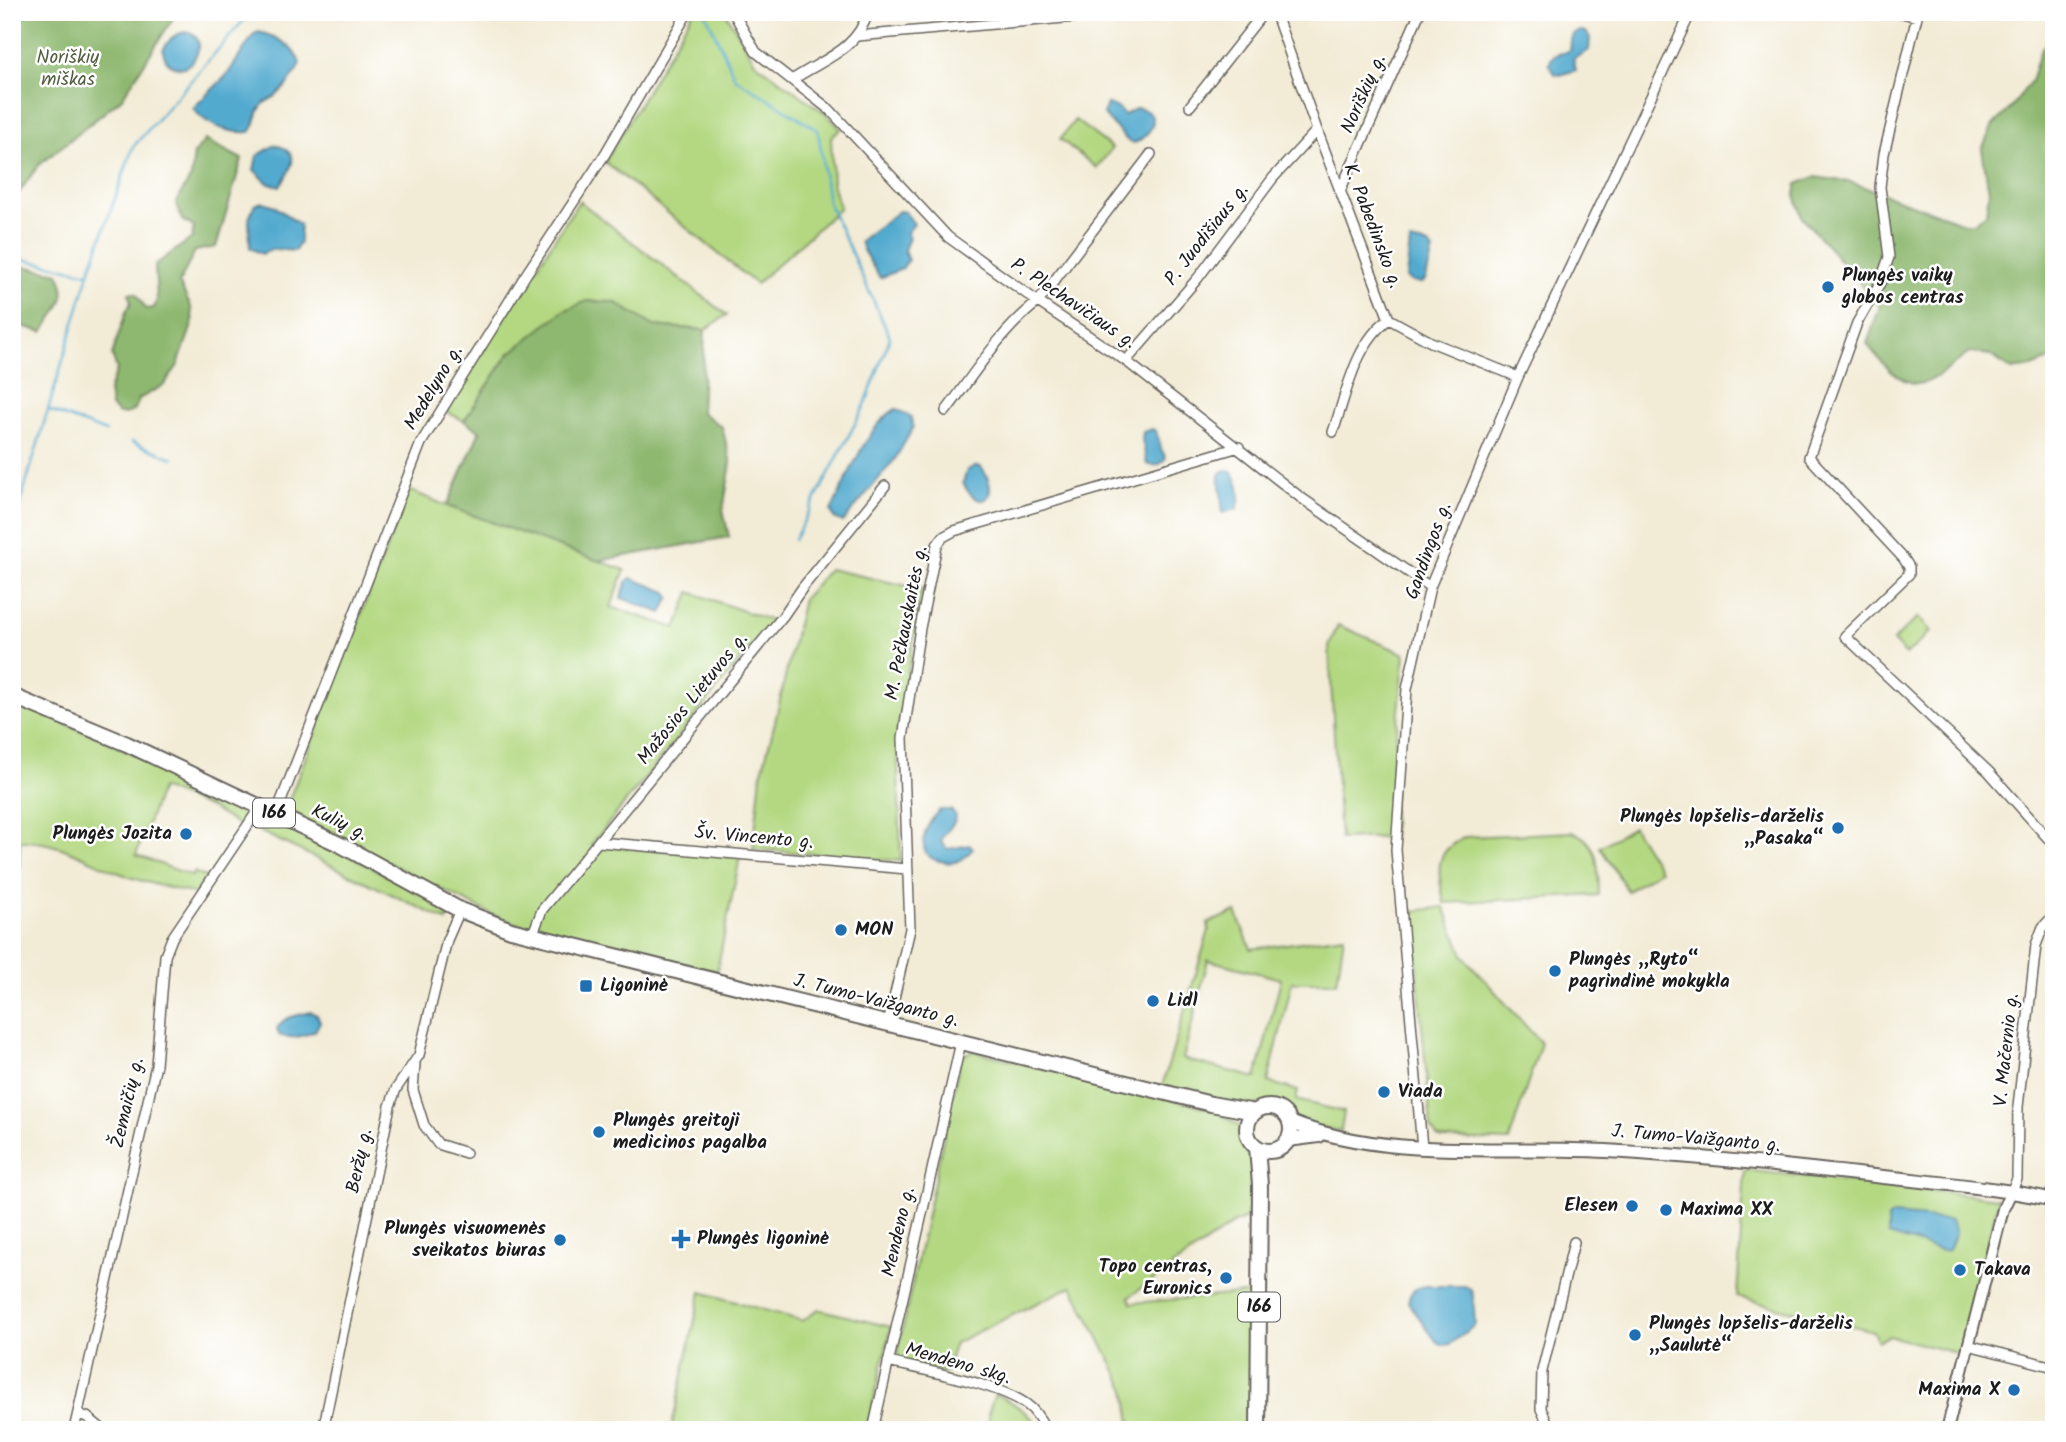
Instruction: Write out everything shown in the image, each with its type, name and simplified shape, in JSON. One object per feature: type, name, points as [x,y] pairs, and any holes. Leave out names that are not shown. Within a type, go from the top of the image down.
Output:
[{"type":"main road","name":"Kulių g.","points":[[12,696],[94,729],[276,814],[488,922],[532,936]]},
{"type":"main road","name":"J. Tumo-Vaižganto g.","points":[[532,936],[1211,1104],[1255,1112]]},
{"type":"main road","name":"J. Tumo-Vaižganto g.","points":[[1211,1104],[1247,1127]]},
{"type":"main road","name":"166","points":[[1255,1112],[1274,1107],[1281,1110],[1290,1122]]},
{"type":"main road","points":[[1247,1127],[1255,1112]]},
{"type":"main road","name":"J. Tumo-Vaižganto g.","points":[[1290,1122],[1333,1136]]},
{"type":"main road","points":[[1265,1149],[1281,1147],[1288,1140],[1290,1122]]},
{"type":"main road","name":"166","points":[[1247,1127],[1250,1139],[1265,1149],[1260,1185],[1258,1430]]},
{"type":"main road","name":"J. Tumo-Vaižganto g.","points":[[1288,1140],[1333,1136],[1422,1148],[1605,1151],[1745,1162],[2011,1192],[2054,1200]]},
{"type":"street","name":"Medelyno g.","points":[[276,814],[421,443],[510,298],[605,154],[688,12]]},
{"type":"street","name":"P. Plechavičiaus g.","points":[[733,12],[756,52],[830,110],[948,237],[1126,361],[1300,497],[1430,587]]},
{"type":"street","points":[[792,80],[848,46],[864,27],[868,12]]},
{"type":"street","points":[[857,36],[1133,12]]},
{"type":"street","points":[[1189,106],[1264,12]]},
{"type":"street","name":"K. Pabedinsko g.","points":[[1275,12],[1389,319],[1431,342],[1518,377]]},
{"type":"street","name":"Noriškių g.","points":[[1340,191],[1420,12]]},
{"type":"street","name":"Gandingos g.","points":[[1422,1148],[1396,850],[1407,689],[1430,587],[1518,377],[1691,12]]},
{"type":"street","points":[[1899,12],[1917,15],[1881,174],[1880,187],[1889,257],[1880,283],[1857,323],[1809,457],[1909,567],[1909,574],[1845,636],[1989,772],[2054,845]]},
{"type":"street","name":"P. Juodišiaus g.","points":[[1126,361],[1198,278],[1273,178],[1317,130]]},
{"type":"street","points":[[946,411],[993,349],[1038,302],[1151,155]]},
{"type":"street","points":[[1333,432],[1366,344],[1379,326],[1389,319]]},
{"type":"street","name":"M. Pečkauskaitės g.","points":[[888,1024],[910,929],[903,738],[920,628],[937,545],[943,537],[954,531],[1239,447]]},
{"type":"street","name":"Mažosios Lietuvos g.","points":[[532,936],[542,910],[886,486]]},
{"type":"street","name":"Žemaičių g.","points":[[74,1430],[156,1065],[165,956],[172,938],[260,807]]},
{"type":"street","name":"Šv. Vincento g.","points":[[599,842],[907,869]]},
{"type":"street","name":"Beržų g.","points":[[323,1430],[390,1106],[396,1089],[419,1055],[447,940],[460,909]]},
{"type":"street","name":"V. Mačernio g.","points":[[2011,1192],[2017,1179],[2018,1107],[2036,945],[2043,927],[2054,915]]},
{"type":"street","name":"Mendeno g.","points":[[873,1430],[961,1042]]},
{"type":"street","points":[[415,1064],[413,1090],[424,1125],[438,1144],[466,1153]]},
{"type":"street","points":[[1947,1430],[2003,1209],[2011,1192]]},
{"type":"street","points":[[1550,1430],[1541,1409],[1542,1371],[1574,1242]]},
{"type":"street","points":[[1968,1345],[2054,1367]]},
{"type":"street","name":"Mendeno skg.","points":[[888,1362],[996,1389],[1026,1404],[1039,1417],[1046,1430]]},
{"type":"street","points":[[78,1414],[87,1416],[103,1430]]},
{"type":"green space","name":"Noriškių miškas","points":[[12,12],[177,12],[122,98],[39,165],[12,202]]},
{"type":"green space","points":[[693,12],[725,12],[755,62],[825,113],[841,129],[831,137],[833,187],[840,208],[756,284],[605,162]]},
{"type":"green space","points":[[2054,23],[2054,358],[2032,367],[2012,370],[1990,355],[1970,352],[1929,381],[1907,381],[1891,371],[1867,344],[1880,306],[1802,217],[1795,195],[1797,184],[1815,177],[1850,182],[1964,223],[1974,223],[1986,213],[1989,192],[1982,149],[1993,125],[2010,109],[2031,81],[2040,52]]},
{"type":"green space","points":[[1075,120],[1112,148],[1097,168],[1060,139]]},
{"type":"green space","points":[[205,140],[242,159],[216,247],[195,251],[179,283],[191,307],[193,322],[178,365],[164,385],[139,399],[132,411],[119,414],[111,407],[109,390],[117,369],[112,355],[131,303],[129,293],[136,293],[146,309],[154,308],[157,300],[155,265],[192,238],[194,227],[182,220],[176,202],[191,177],[194,154]]},
{"type":"green space","points":[[579,201],[727,315],[705,330],[654,326],[614,302],[509,354],[464,421],[445,411]]},
{"type":"green space","points":[[12,264],[58,273],[63,297],[43,332],[12,323]]},
{"type":"green space","points":[[587,301],[614,302],[654,326],[705,330],[701,412],[722,427],[731,463],[723,510],[729,537],[598,561],[447,506],[480,431],[464,421],[509,354],[563,311]]},
{"type":"green space","points":[[409,490],[625,570],[611,607],[676,628],[690,592],[772,621],[591,845],[740,857],[717,971],[521,925],[491,914],[300,819],[290,810],[289,800]]},
{"type":"green space","points":[[829,569],[922,589],[897,736],[901,861],[753,849],[761,775],[803,599]]},
{"type":"green space","points":[[1918,617],[1931,631],[1906,655],[1893,641]]},
{"type":"green space","points":[[1338,625],[1405,654],[1393,767],[1393,837],[1340,839],[1329,646]]},
{"type":"green space","points":[[12,702],[98,737],[242,806],[245,815],[240,826],[210,808],[161,788],[136,855],[192,876],[194,872],[206,877],[195,894],[135,879],[49,844],[20,841],[19,866],[12,863]]},
{"type":"green space","points":[[267,821],[298,831],[344,852],[432,901],[431,903],[448,914],[447,921],[255,829]]},
{"type":"green space","points":[[1633,827],[1660,870],[1628,891],[1600,847]]},
{"type":"green space","points":[[1572,832],[1581,836],[1593,849],[1598,866],[1599,895],[1444,903],[1440,864],[1442,857],[1454,843],[1465,837]]},
{"type":"green space","points":[[1444,907],[1464,957],[1541,1043],[1509,1141],[1443,1139],[1437,1137],[1431,1128],[1412,911]]},
{"type":"green space","points":[[1236,912],[1251,949],[1344,936],[1337,982],[1292,982],[1268,1082],[1298,1091],[1296,1100],[1344,1112],[1341,1131],[1307,1125],[1293,1117],[1278,1102],[1251,1107],[1162,1086],[1209,930],[1208,923]],"holes":[[[1208,960],[1281,979],[1256,1078],[1183,1059]]]},
{"type":"green space","points":[[973,1051],[1212,1109],[1240,1126],[1252,1148],[1254,1215],[1234,1223],[1129,1297],[1132,1303],[1253,1293],[1253,1430],[1132,1430],[1126,1390],[1072,1286],[955,1343],[945,1373],[896,1360],[960,1060]]},
{"type":"green space","points":[[1745,1170],[1999,1198],[1960,1354],[1889,1336],[1878,1341],[1873,1331],[1737,1297]]},
{"type":"green space","points":[[701,1292],[803,1321],[818,1309],[891,1327],[867,1430],[671,1430]]},
{"type":"green space","points":[[995,1394],[1021,1409],[1041,1430],[992,1430],[988,1414]]},
{"type":"water","points":[[1580,31],[1586,32],[1590,38],[1589,50],[1573,59],[1576,70],[1555,74],[1549,63],[1551,59],[1570,50],[1572,36]]},
{"type":"water","points":[[189,32],[199,44],[196,55],[185,67],[173,66],[167,62],[163,50],[173,37]]},
{"type":"water","points":[[259,32],[278,39],[289,47],[300,63],[298,68],[284,89],[263,104],[250,132],[218,127],[204,119],[193,108],[227,75],[254,34]]},
{"type":"water","points":[[1107,104],[1118,108],[1124,115],[1137,108],[1145,111],[1153,119],[1150,129],[1135,143],[1128,141],[1103,114]]},
{"type":"water","points":[[275,145],[284,148],[292,156],[291,168],[280,186],[269,184],[254,170],[257,156]]},
{"type":"water","points":[[262,202],[273,205],[300,225],[300,242],[295,251],[272,249],[262,254],[250,248],[249,219],[254,205]]},
{"type":"water","points":[[899,211],[905,212],[914,224],[907,233],[909,238],[904,250],[908,260],[902,269],[880,278],[860,241]]},
{"type":"water","points":[[1410,241],[1429,245],[1433,250],[1426,279],[1422,283],[1406,278]]},
{"type":"water","points":[[896,409],[911,417],[913,428],[895,459],[843,522],[834,518],[831,511],[858,455],[885,417]]},
{"type":"water","points":[[1152,429],[1156,431],[1166,458],[1156,465],[1147,464],[1142,439],[1143,432]]},
{"type":"water","points":[[981,467],[990,486],[987,498],[982,500],[976,499],[963,483],[967,470]]},
{"type":"water","points":[[1229,470],[1238,483],[1240,499],[1237,509],[1223,513],[1219,475]]},
{"type":"water","points":[[631,578],[667,592],[670,597],[662,613],[621,598],[627,581]]},
{"type":"water","points":[[940,810],[951,810],[956,816],[941,841],[947,849],[970,845],[973,848],[959,861],[940,861],[926,853],[926,831]]},
{"type":"water","points":[[311,1012],[317,1015],[320,1022],[315,1031],[293,1037],[279,1035],[277,1029],[283,1021]]},
{"type":"water","points":[[1893,1215],[1951,1220],[1956,1233],[1949,1250],[1942,1251],[1888,1235],[1888,1219]]},
{"type":"water","points":[[1425,1286],[1465,1286],[1470,1289],[1473,1295],[1475,1325],[1450,1344],[1442,1345],[1436,1341],[1408,1302],[1414,1291]]},
{"type":"waterway","points":[[12,530],[89,273],[133,147],[251,12]]},
{"type":"waterway","points":[[704,12],[735,78],[818,130],[828,202],[890,337],[865,405],[794,540]]},
{"type":"waterway","points":[[12,257],[88,273]]},
{"type":"waterway","points":[[48,410],[106,432]]},
{"type":"waterway","points":[[132,442],[173,458]]},
{"type":"place","name":"Plungės vaikų globos centras","points":[[1828,287]]},
{"type":"place","name":"Plungės lopšelis-darželis „Pasaka“","points":[[1838,828]]},
{"type":"place","name":"Plungės Jozita","points":[[186,834]]},
{"type":"place","name":"MON","points":[[841,930]]},
{"type":"place","name":"Plungės „Ryto“ pagrindinė mokykla","points":[[1555,971]]},
{"type":"place","name":"Ligoninė","points":[[586,986]]},
{"type":"place","name":"Lidl","points":[[1153,1001]]},
{"type":"place","name":"Viada","points":[[1384,1092]]},
{"type":"place","name":"Plungės greitoji medicinos pagalba","points":[[599,1132]]},
{"type":"place","name":"Elesen","points":[[1632,1206]]},
{"type":"place","name":"Maxima XX","points":[[1666,1210]]},
{"type":"place","name":"Plungės ligoninė","points":[[681,1239]]},
{"type":"place","name":"Plungės visuomenės sveikatos biuras","points":[[560,1240]]},
{"type":"place","name":"Takava","points":[[1960,1270]]},
{"type":"place","name":"Topo centras, Euronics","points":[[1226,1278]]},
{"type":"place","name":"Plungės lopšelis-darželis „Saulutė“","points":[[1635,1335]]},
{"type":"place","name":"Maxima X","points":[[2014,1390]]}]
